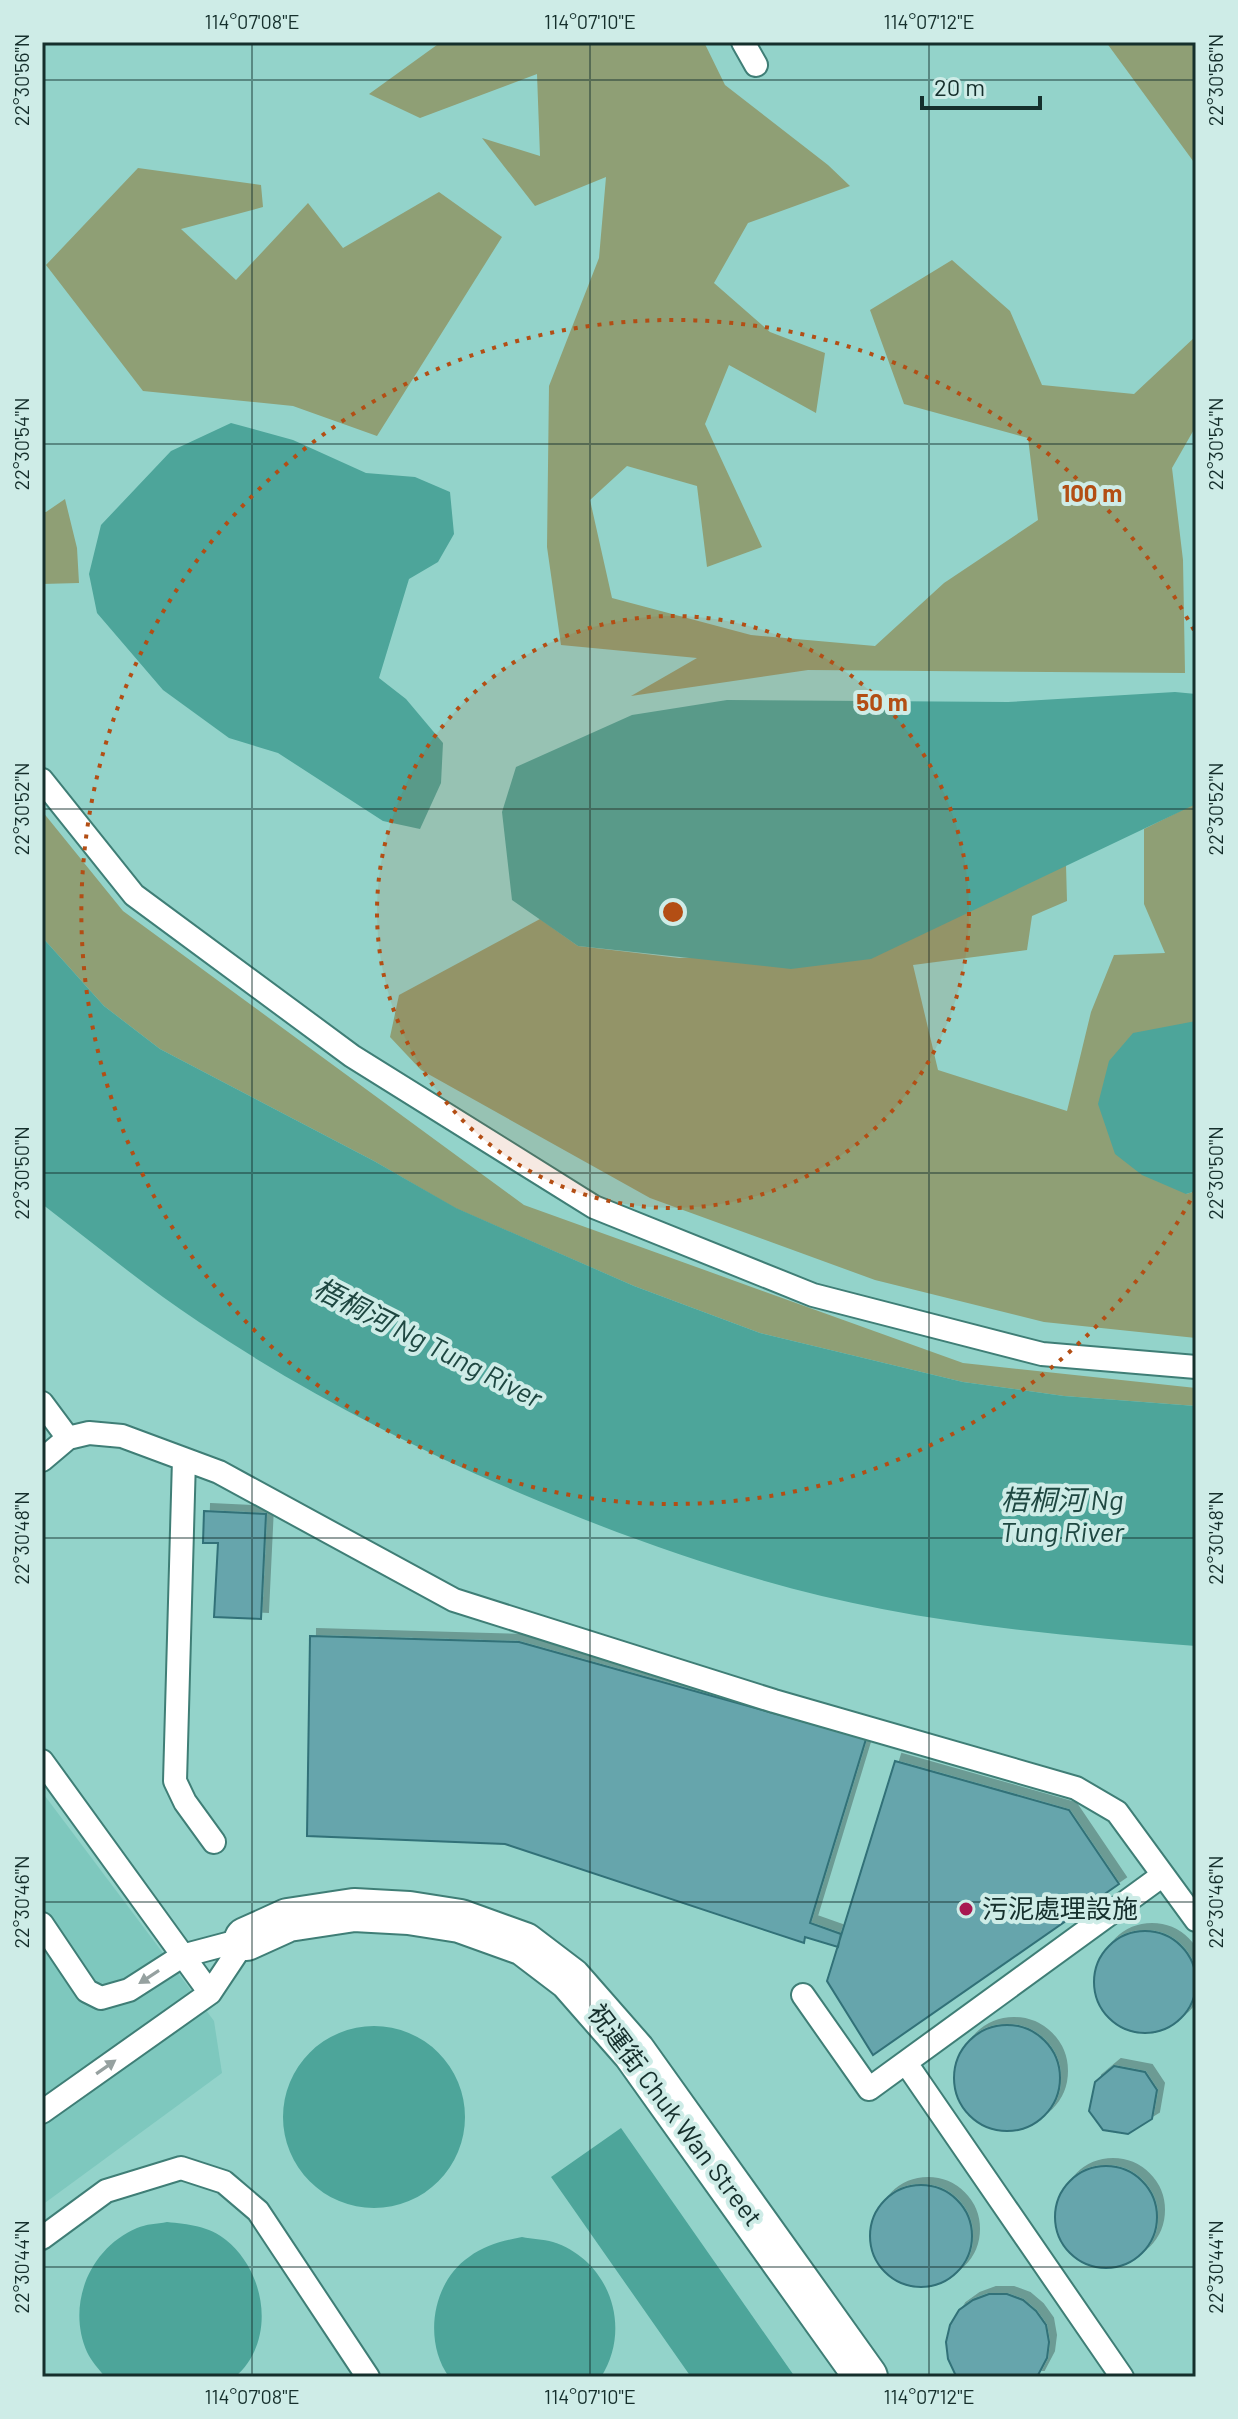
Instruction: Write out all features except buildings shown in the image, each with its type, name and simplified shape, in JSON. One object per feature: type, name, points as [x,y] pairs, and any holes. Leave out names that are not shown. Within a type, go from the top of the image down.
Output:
[{"type":"street","name":"祝運街 Chuk Wan Street","points":[[246,1939],[288,1920],[354,1910],[409,1913],[460,1921],[524,1944],[570,1979],[634,2052],[866,2377]]},
{"type":"lane","points":[[743,42],[756,65]]},
{"type":"lane","points":[[42,780],[134,895],[352,1056],[594,1207],[813,1295],[1042,1354],[1196,1367]]},
{"type":"lane","points":[[42,1403],[68,1438]]},
{"type":"lane","points":[[42,1460],[68,1438],[89,1433],[122,1436],[219,1472],[454,1600],[774,1701],[1076,1788],[1117,1812],[1196,1920]]},
{"type":"lane","points":[[184,1459],[175,1781],[185,1802],[214,1842]]},
{"type":"lane","points":[[42,1761],[210,1993]]},
{"type":"lane","points":[[803,1995],[869,2089],[1163,1875]]},
{"type":"lane","points":[[42,1924],[87,1991],[101,1998],[129,1990],[182,1956],[246,1939]]},
{"type":"lane","points":[[42,2112],[210,1993],[246,1939]]},
{"type":"lane","points":[[906,2063],[1122,2377]]},
{"type":"lane","points":[[42,2238],[106,2191],[181,2168],[224,2182],[258,2211],[368,2377]]},
{"type":"shaded area","points":[[441,42],[704,42],[725,85],[828,165],[850,186],[748,223],[714,283],[770,332],[825,353],[816,413],[729,365],[705,424],[762,547],[707,567],[697,486],[627,466],[590,500],[612,598],[751,635],[875,646],[944,583],[1038,520],[1028,438],[904,404],[870,310],[952,260],[1010,311],[1042,385],[1134,394],[1196,336],[1196,426],[1172,468],[1183,560],[1185,673],[808,670],[631,696],[697,658],[561,645],[547,547],[549,386],[599,258],[606,177],[535,206],[482,138],[540,156],[537,74],[420,118],[369,94]]},
{"type":"shaded area","points":[[1106,42],[1196,42],[1196,165]]},
{"type":"shaded area","points":[[138,168],[261,185],[263,207],[181,229],[236,280],[308,203],[343,248],[439,192],[502,237],[377,436],[293,406],[143,391],[46,265]]},
{"type":"shaded area","points":[[65,499],[77,548],[79,583],[42,584],[42,512]]},
{"type":"shaded area","points":[[1196,803],[1196,1022],[1186,1194],[1196,1191],[1196,1338],[1044,1322],[875,1280],[650,1198],[421,1070],[390,1037],[399,995],[540,919],[578,946],[679,958],[883,952],[1066,865],[1067,901],[1032,916],[1027,950],[913,965],[938,1070],[1067,1111],[1091,1012],[1114,955],[1165,953],[1144,904],[1144,829]]},
{"type":"shaded area","points":[[42,811],[123,911],[524,1205],[963,1363],[1196,1388],[1196,1406],[1064,1396],[963,1382],[760,1333],[634,1286],[455,1208],[374,1161],[160,1049],[104,1006],[42,937]]},
{"type":"shaded area","points":[[42,1792],[214,2021],[222,2073],[42,2205]]},
{"type":"water","points":[[231,423],[293,440],[366,473],[415,477],[450,492],[454,534],[438,562],[409,579],[379,678],[406,699],[443,743],[441,783],[420,829],[383,821],[278,753],[229,738],[163,690],[97,613],[89,574],[101,525],[171,451]]},
{"type":"water","points":[[1175,692],[1196,694],[1196,804],[871,959],[791,969],[578,946],[512,900],[502,812],[516,767],[632,715],[727,700],[1008,702]]},
{"type":"water","name":"梧桐河 Ng Tung River","points":[[42,937],[104,1006],[160,1049],[374,1161],[456,1208],[634,1286],[760,1333],[963,1382],[1064,1396],[1196,1406],[1196,1646],[1039,1632],[921,1616],[836,1599],[744,1575],[610,1529],[480,1476],[356,1416],[276,1371],[159,1294],[42,1204]]},
{"type":"water","points":[[1196,1021],[1196,1191],[1186,1194],[1142,1175],[1115,1154],[1098,1104],[1109,1061],[1133,1033]]},
{"type":"water","points":[[374,2026],[409,2033],[425,2041],[438,2053],[450,2066],[458,2082],[465,2117],[458,2152],[450,2168],[438,2181],[425,2193],[409,2201],[374,2208],[339,2201],[323,2193],[310,2181],[298,2168],[290,2152],[283,2117],[290,2082],[298,2066],[310,2053],[323,2041],[339,2033]]},
{"type":"water","points":[[621,2128],[795,2377],[691,2377],[551,2177]]},
{"type":"water","points":[[167,2222],[198,2226],[226,2240],[240,2254],[258,2288],[261,2326],[257,2345],[235,2377],[105,2377],[87,2352],[79,2315],[86,2280],[95,2263],[120,2237],[140,2227]]},
{"type":"water","points":[[522,2237],[553,2242],[572,2251],[589,2264],[601,2279],[615,2317],[615,2337],[601,2377],[449,2377],[441,2363],[436,2347],[435,2313],[447,2281],[456,2268],[475,2253]]},
{"type":"place","name":"污泥處理設施","points":[[966,1909]]}]
